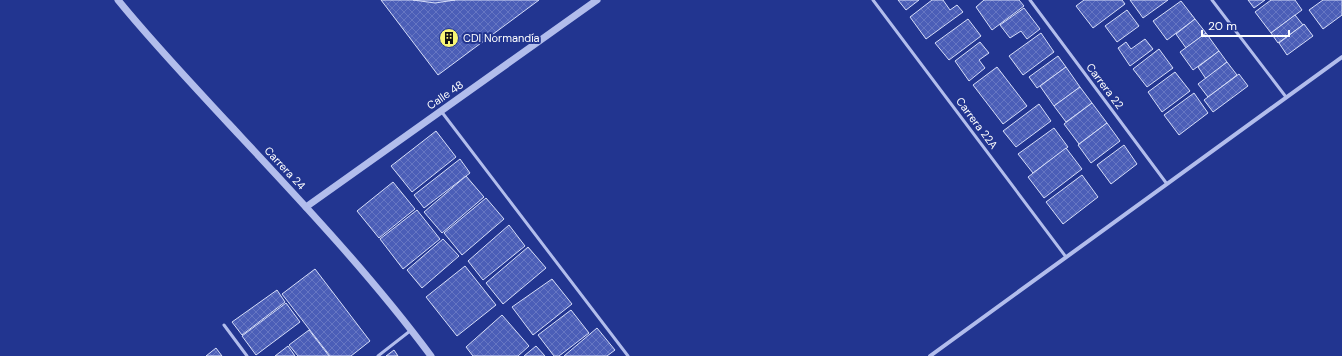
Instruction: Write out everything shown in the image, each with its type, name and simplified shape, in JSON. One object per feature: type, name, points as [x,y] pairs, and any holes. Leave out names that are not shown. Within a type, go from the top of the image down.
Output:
[{"type":"street","name":"Carrera 24","points":[[118,0],[146,35],[306,207],[412,330],[431,356]]},
{"type":"street","name":"Calle 48","points":[[306,207],[597,0]]},
{"type":"street","points":[[930,356],[1342,57]]},
{"type":"lane","name":"Carrera 22A","points":[[873,0],[1066,257]]},
{"type":"lane","name":"Carrera 22","points":[[1030,0],[1167,184]]},
{"type":"lane","points":[[1212,0],[1286,97]]},
{"type":"lane","points":[[441,111],[628,356]]},
{"type":"lane","points":[[224,325],[247,356]]},
{"type":"lane","points":[[378,356],[412,330]]},
{"type":"building","name":"CDI Normandía","points":[[381,0],[539,0],[438,75]]},
{"type":"building","points":[[413,0],[455,0],[435,3]]},
{"type":"building","points":[[898,0],[919,0],[906,10]]},
{"type":"building","points":[[932,0],[943,0],[950,10],[957,5],[963,12],[926,39],[910,17]]},
{"type":"building","points":[[984,0],[1019,0],[1024,6],[992,30],[976,7]]},
{"type":"building","points":[[1084,0],[1122,0],[1125,4],[1093,28],[1076,6]]},
{"type":"building","points":[[1130,0],[1168,0],[1143,18]]},
{"type":"building","points":[[1248,0],[1265,0],[1254,8]]},
{"type":"building","points":[[1271,0],[1295,0],[1302,10],[1271,33],[1255,12]]},
{"type":"building","points":[[1323,0],[1342,0],[1342,15],[1323,29],[1309,10]]},
{"type":"building","points":[[1181,1],[1195,19],[1167,40],[1153,21]]},
{"type":"building","points":[[1024,8],[1040,29],[1027,39],[1021,31],[1010,38],[1000,25]]},
{"type":"building","points":[[1127,10],[1139,26],[1117,42],[1105,26]]},
{"type":"building","points":[[1295,15],[1303,25],[1278,43],[1271,33]]},
{"type":"building","points":[[968,19],[981,36],[949,60],[935,43]]},
{"type":"building","points":[[1195,19],[1206,33],[1186,48],[1176,34]]},
{"type":"building","points":[[1304,24],[1313,36],[1287,55],[1279,43]]},
{"type":"building","points":[[1041,33],[1054,52],[1023,75],[1009,56]]},
{"type":"building","points":[[1206,33],[1219,51],[1193,70],[1180,52]]},
{"type":"building","points":[[1145,39],[1153,49],[1130,66],[1118,48],[1126,42],[1131,49]]},
{"type":"building","points":[[980,42],[989,53],[979,60],[985,68],[969,81],[955,61]]},
{"type":"building","points":[[1159,49],[1173,68],[1147,87],[1133,69]]},
{"type":"building","points":[[1219,51],[1227,62],[1206,79],[1198,67]]},
{"type":"building","points":[[1058,56],[1066,67],[1037,88],[1029,77]]},
{"type":"building","points":[[1227,62],[1237,75],[1208,97],[1198,84]]},
{"type":"building","points":[[997,67],[1027,106],[1003,124],[973,85]]},
{"type":"building","points":[[1066,67],[1080,87],[1054,106],[1040,86]]},
{"type":"building","points":[[1175,72],[1190,91],[1162,112],[1148,92]]},
{"type":"building","points":[[1239,74],[1248,86],[1213,112],[1204,100]]},
{"type":"building","points":[[1080,87],[1092,103],[1066,122],[1054,106]]},
{"type":"building","points":[[1194,93],[1208,113],[1179,135],[1164,115]]},
{"type":"building","points":[[1092,103],[1107,123],[1079,144],[1064,124]]},
{"type":"building","points":[[1039,104],[1051,121],[1016,147],[1003,131]]},
{"type":"building","points":[[1107,123],[1120,141],[1091,163],[1078,145]]},
{"type":"building","points":[[1054,128],[1068,147],[1033,173],[1018,154]]},
{"type":"building","points":[[436,131],[456,157],[412,192],[391,166]]},
{"type":"building","points":[[1124,145],[1137,164],[1111,184],[1097,165]]},
{"type":"building","points":[[1066,148],[1082,169],[1044,198],[1028,177]]},
{"type":"building","points":[[460,159],[470,173],[424,208],[414,195]]},
{"type":"building","points":[[1082,175],[1098,197],[1063,224],[1046,202]]},
{"type":"building","points":[[466,176],[484,197],[442,233],[424,212]]},
{"type":"building","points":[[393,182],[415,209],[379,238],[357,211]]},
{"type":"building","points":[[486,198],[504,219],[462,255],[444,233]]},
{"type":"building","points":[[417,210],[440,239],[403,269],[380,239]]},
{"type":"building","points":[[509,225],[525,246],[483,280],[468,261]]},
{"type":"building","points":[[443,239],[459,256],[422,288],[407,270]]},
{"type":"building","points":[[528,247],[546,268],[503,304],[486,283]]},
{"type":"building","points":[[465,266],[496,305],[457,336],[426,297]]},
{"type":"building","points":[[315,269],[370,341],[351,356],[330,356],[282,294]]},
{"type":"building","points":[[552,279],[572,304],[533,335],[512,307]]},
{"type":"building","points":[[277,290],[285,302],[242,335],[232,322]]},
{"type":"building","points":[[286,303],[300,322],[256,355],[242,336]]},
{"type":"building","points":[[571,310],[589,333],[559,356],[554,356],[538,335]]},
{"type":"building","points":[[502,315],[529,346],[518,356],[473,356],[466,347]]},
{"type":"building","points":[[597,328],[615,350],[607,356],[564,356]]},
{"type":"building","points":[[309,330],[329,356],[298,356],[289,345]]},
{"type":"building","points":[[288,346],[295,356],[275,356]]},
{"type":"building","points":[[536,346],[545,356],[524,356]]},
{"type":"building","points":[[216,348],[222,356],[206,356]]},
{"type":"building","points":[[394,350],[398,356],[386,356]]},
{"type":"place","name":"CDI Normandía","points":[[449,38]]}]
